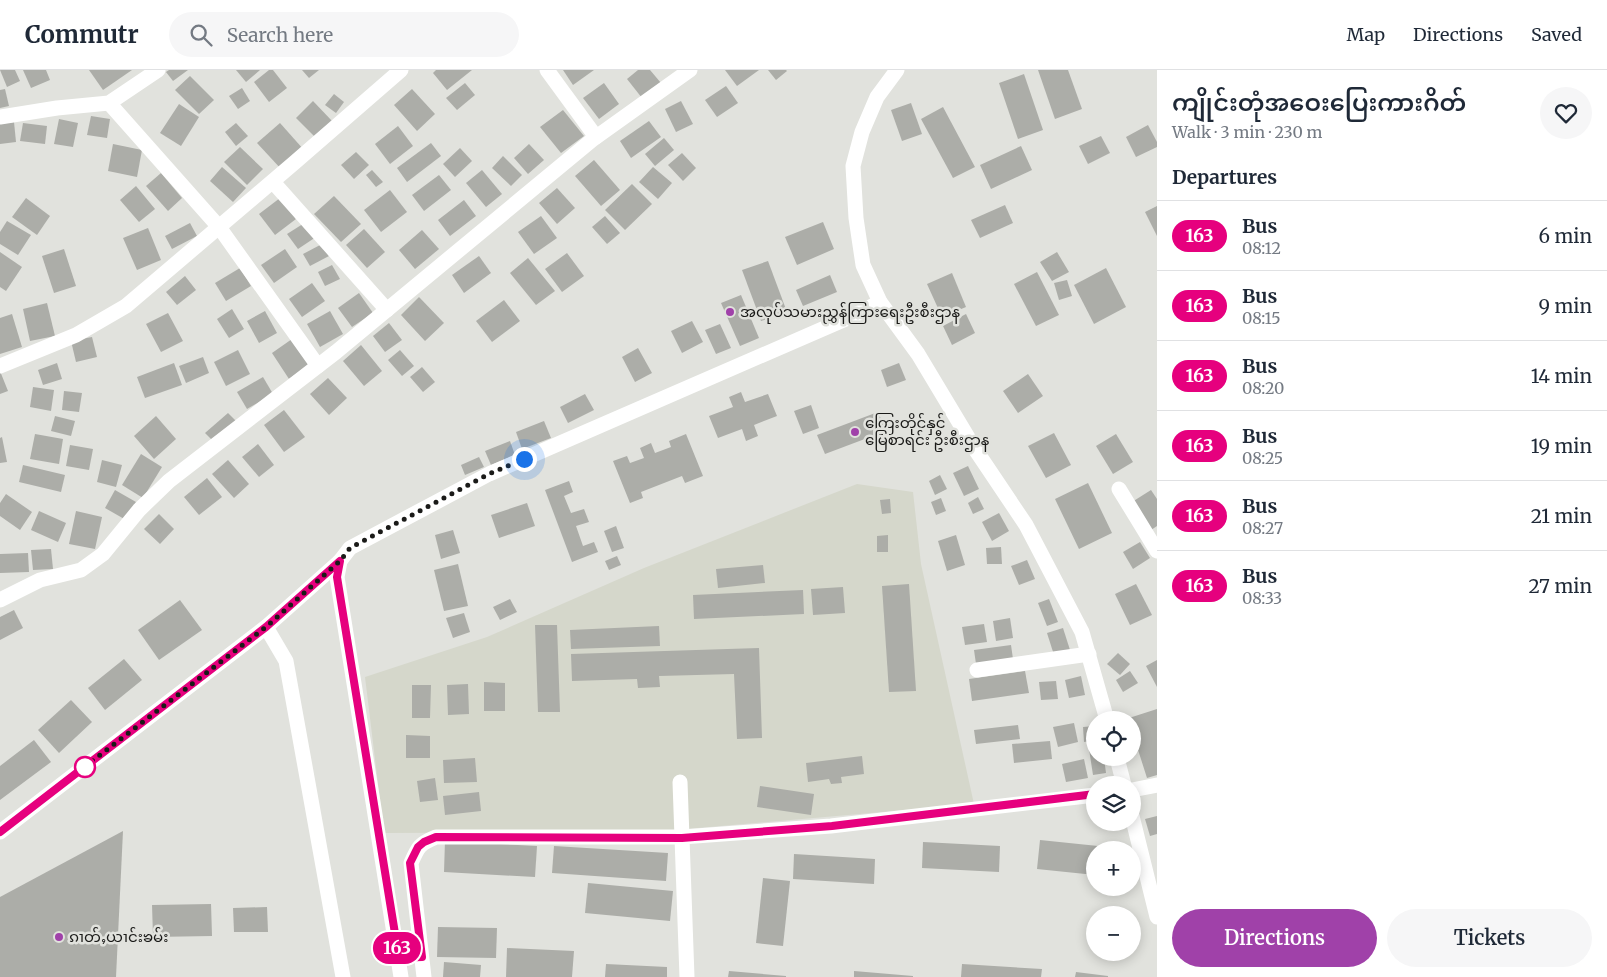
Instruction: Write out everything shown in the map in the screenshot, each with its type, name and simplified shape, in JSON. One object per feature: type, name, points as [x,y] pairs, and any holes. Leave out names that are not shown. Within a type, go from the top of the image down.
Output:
[{"type":"street","points":[[0,117],[57,108],[109,103],[158,70]]},
{"type":"street","points":[[0,366],[76,334],[126,306],[273,182],[401,70]]},
{"type":"street","points":[[547,70],[596,137]]},
{"type":"street","points":[[0,600],[40,580],[81,570],[103,554],[139,510],[169,481],[318,366],[596,137],[690,70]]},
{"type":"street","points":[[897,70],[877,97],[862,132],[854,166],[856,218],[864,265],[880,302],[918,354],[975,449],[1026,525],[1082,632],[1105,711]]},
{"type":"street","points":[[109,103],[219,227],[318,366]]},
{"type":"street","points":[[273,182],[387,310]]},
{"type":"street","points":[[0,832],[266,627],[340,561],[350,548],[489,474],[857,314],[880,302]]},
{"type":"street","points":[[1119,489],[1157,551]]},
{"type":"street","points":[[340,561],[337,577],[401,977]]},
{"type":"street","points":[[266,627],[286,661],[342,977]]},
{"type":"street","points":[[977,670],[1089,654]]},
{"type":"street","points":[[680,782],[687,977]]},
{"type":"street","points":[[1141,788],[1157,785]]},
{"type":"street","points":[[424,977],[410,863],[418,847],[436,837],[682,838],[832,826],[1086,795]]},
{"type":"street","points":[[1136,831],[1157,917]]},
{"type":"street","points":[[399,958],[422,957]]},
{"type":"shaded area","points":[[857,484],[913,492],[921,564],[974,804],[652,832],[384,833],[365,677],[487,637],[644,568]]},
{"type":"building","points":[[0,70],[15,70],[20,81],[7,87]]},
{"type":"building","points":[[23,70],[46,70],[50,80],[31,88]]},
{"type":"building","points":[[89,70],[132,70],[103,90]]},
{"type":"building","points":[[169,70],[188,70],[173,81],[166,72]]},
{"type":"building","points":[[236,70],[260,70],[246,82]]},
{"type":"building","points":[[269,70],[273,70],[287,88],[269,102],[254,82]]},
{"type":"building","points":[[302,70],[319,70],[309,78]]},
{"type":"building","points":[[436,70],[472,70],[447,90],[433,73]]},
{"type":"building","points":[[563,70],[594,70],[573,85]]},
{"type":"building","points":[[638,70],[650,70],[661,83],[642,98],[627,79]]},
{"type":"building","points":[[725,70],[759,70],[737,86]]},
{"type":"building","points":[[768,70],[786,70],[787,71],[776,80]]},
{"type":"building","points":[[1038,70],[1068,70],[1082,109],[1055,119]]},
{"type":"building","points":[[1024,74],[1043,130],[1018,139],[999,83]]},
{"type":"building","points":[[190,76],[214,100],[199,114],[175,90]]},
{"type":"building","points":[[465,83],[475,95],[457,110],[446,98]]},
{"type":"building","points":[[604,83],[619,104],[599,119],[583,98]]},
{"type":"building","points":[[726,86],[738,103],[717,117],[705,100]]},
{"type":"building","points":[[242,88],[250,101],[238,109],[229,96]]},
{"type":"building","points":[[5,89],[9,106],[0,108],[0,90]]},
{"type":"building","points":[[412,89],[435,114],[417,131],[394,105]]},
{"type":"building","points":[[334,94],[344,102],[336,113],[325,105]]},
{"type":"building","points":[[313,101],[333,122],[316,138],[296,118]]},
{"type":"building","points":[[681,101],[693,124],[676,132],[665,109]]},
{"type":"building","points":[[911,103],[922,134],[902,141],[891,110]]},
{"type":"building","points":[[179,104],[199,117],[181,146],[160,133]]},
{"type":"building","points":[[943,107],[975,167],[953,178],[921,119]]},
{"type":"building","points":[[563,110],[584,136],[561,153],[540,127]]},
{"type":"building","points":[[91,116],[110,119],[107,138],[87,135]]},
{"type":"building","points":[[59,119],[78,123],[73,147],[54,144]]},
{"type":"building","points":[[649,121],[661,137],[631,158],[620,141]]},
{"type":"building","points":[[14,122],[16,142],[0,144],[0,124]]},
{"type":"building","points":[[23,123],[47,126],[45,144],[20,141]]},
{"type":"building","points":[[236,123],[248,136],[236,146],[225,132]]},
{"type":"building","points":[[280,123],[304,150],[282,170],[257,143]]},
{"type":"building","points":[[1148,125],[1157,142],[1157,147],[1136,157],[1126,137]]},
{"type":"building","points":[[398,126],[413,146],[390,164],[375,144]]},
{"type":"building","points":[[1101,136],[1110,153],[1088,164],[1079,146]]},
{"type":"building","points":[[664,138],[674,150],[655,166],[645,154]]},
{"type":"building","points":[[431,143],[441,156],[407,182],[397,168]]},
{"type":"building","points":[[113,144],[142,150],[137,177],[108,171]]},
{"type":"building","points":[[529,144],[544,160],[528,174],[514,158]]},
{"type":"building","points":[[1021,146],[1032,170],[991,189],[980,165]]},
{"type":"building","points":[[240,147],[263,169],[247,185],[224,162]]},
{"type":"building","points":[[460,148],[472,161],[455,177],[443,164]]},
{"type":"building","points":[[356,152],[369,165],[354,179],[341,165]]},
{"type":"building","points":[[682,153],[696,168],[683,181],[668,165]]},
{"type":"building","points":[[503,156],[522,175],[511,186],[492,168]]},
{"type":"building","points":[[594,160],[620,190],[601,206],[575,176]]},
{"type":"building","points":[[222,167],[246,188],[233,202],[210,181]]},
{"type":"building","points":[[653,167],[672,183],[658,199],[639,182]]},
{"type":"building","points":[[372,170],[383,182],[376,187],[366,175]]},
{"type":"building","points":[[482,170],[502,194],[486,207],[466,183]]},
{"type":"building","points":[[161,173],[182,198],[168,211],[146,186]]},
{"type":"building","points":[[439,175],[451,190],[424,211],[412,195]]},
{"type":"building","points":[[632,184],[652,204],[625,230],[605,210]]},
{"type":"building","points":[[136,186],[155,209],[139,222],[120,200]]},
{"type":"building","points":[[557,188],[575,208],[557,224],[539,203]]},
{"type":"building","points":[[390,190],[407,212],[381,232],[364,210]]},
{"type":"building","points":[[334,196],[361,224],[341,242],[314,214]]},
{"type":"building","points":[[26,198],[50,216],[37,235],[12,217]]},
{"type":"building","points":[[280,198],[296,219],[275,235],[259,214]]},
{"type":"building","points":[[464,200],[476,216],[450,236],[438,220]]},
{"type":"building","points":[[1005,205],[1013,223],[980,238],[971,220]]},
{"type":"building","points":[[1157,206],[1157,236],[1145,212]]},
{"type":"building","points":[[541,216],[557,238],[534,254],[518,232]]},
{"type":"building","points":[[605,216],[620,233],[607,244],[592,227]]},
{"type":"building","points":[[7,221],[31,235],[18,255],[0,244],[0,232]]},
{"type":"building","points":[[306,222],[316,237],[298,249],[287,234]]},
{"type":"building","points":[[823,222],[834,249],[797,265],[785,237]]},
{"type":"building","points":[[190,223],[197,236],[172,249],[165,236]]},
{"type":"building","points":[[148,228],[161,260],[137,270],[123,238]]},
{"type":"building","points":[[364,229],[385,252],[367,268],[346,245]]},
{"type":"building","points":[[422,230],[439,249],[415,269],[399,250]]},
{"type":"building","points":[[322,244],[329,256],[310,266],[303,254]]},
{"type":"building","points":[[64,249],[76,286],[54,293],[42,256]]},
{"type":"building","points":[[285,249],[297,267],[274,283],[261,265]]},
{"type":"building","points":[[0,252],[22,267],[6,291],[0,287]]},
{"type":"building","points":[[1057,252],[1069,272],[1052,281],[1040,262]]},
{"type":"building","points":[[567,253],[584,276],[562,292],[545,269]]},
{"type":"building","points":[[479,256],[491,273],[464,293],[452,275]]},
{"type":"building","points":[[528,258],[555,291],[536,305],[510,273]]},
{"type":"building","points":[[768,261],[787,312],[761,321],[742,270]]},
{"type":"building","points":[[332,265],[340,279],[325,286],[318,272]]},
{"type":"building","points":[[240,268],[251,286],[226,301],[215,283]]},
{"type":"building","points":[[1106,268],[1126,307],[1094,324],[1074,285]]},
{"type":"building","points":[[1037,272],[1059,315],[1036,326],[1014,284]]},
{"type":"building","points":[[952,273],[966,307],[942,317],[927,284]]},
{"type":"building","points":[[830,275],[837,292],[803,306],[796,290]]},
{"type":"building","points":[[185,276],[196,290],[177,305],[166,292]]},
{"type":"building","points":[[1067,280],[1072,296],[1059,300],[1054,283]]},
{"type":"building","points":[[312,283],[325,301],[302,317],[289,299]]},
{"type":"building","points":[[359,293],[373,313],[352,327],[338,308]]},
{"type":"building","points":[[741,295],[759,338],[740,346],[721,303]]},
{"type":"building","points":[[419,297],[444,323],[425,341],[401,315]]},
{"type":"building","points":[[504,300],[520,321],[492,342],[476,321]]},
{"type":"building","points":[[47,303],[55,336],[30,341],[23,309]]},
{"type":"building","points":[[232,309],[244,329],[229,338],[217,319]]},
{"type":"building","points":[[265,311],[277,333],[259,343],[247,321]]},
{"type":"building","points":[[330,311],[343,334],[320,347],[307,324]]},
{"type":"building","points":[[168,313],[183,341],[161,352],[146,324]]},
{"type":"building","points":[[12,314],[22,347],[0,354],[0,318]]},
{"type":"building","points":[[966,314],[975,333],[952,345],[943,326]]},
{"type":"building","points":[[692,321],[703,342],[682,353],[671,331]]},
{"type":"building","points":[[389,323],[402,340],[385,352],[373,336]]},
{"type":"building","points":[[720,324],[731,348],[716,354],[705,330]]},
{"type":"building","points":[[92,337],[97,357],[76,362],[71,341]]},
{"type":"building","points":[[292,339],[310,364],[289,379],[272,353]]},
{"type":"building","points":[[361,345],[382,371],[364,386],[343,361]]},
{"type":"building","points":[[638,348],[652,373],[635,382],[622,357]]},
{"type":"building","points":[[238,350],[250,374],[226,386],[214,362]]},
{"type":"building","points":[[400,350],[414,366],[402,376],[388,360]]},
{"type":"building","points":[[203,357],[209,373],[186,383],[179,366]]},
{"type":"building","points":[[57,363],[62,379],[43,385],[38,370]]},
{"type":"building","points":[[174,363],[182,385],[145,398],[137,377]]},
{"type":"building","points":[[899,363],[906,380],[887,387],[881,370]]},
{"type":"building","points":[[422,367],[435,382],[423,392],[410,377]]},
{"type":"building","points":[[0,371],[8,391],[0,394]]},
{"type":"building","points":[[1028,374],[1043,396],[1018,413],[1003,391]]},
{"type":"building","points":[[263,377],[273,394],[247,409],[237,392]]},
{"type":"building","points":[[328,378],[347,398],[329,415],[310,394]]},
{"type":"building","points":[[33,387],[54,390],[51,411],[30,407]]},
{"type":"building","points":[[64,391],[82,393],[79,412],[62,410]]},
{"type":"building","points":[[741,392],[745,402],[768,394],[777,416],[754,425],[758,436],[746,441],[742,429],[718,438],[709,416],[733,407],[729,397]]},
{"type":"building","points":[[585,394],[594,410],[568,423],[560,407]]},
{"type":"building","points":[[811,405],[819,428],[803,434],[794,411]]},
{"type":"building","points":[[284,410],[305,437],[284,452],[264,425]]},
{"type":"building","points":[[878,412],[886,431],[825,454],[817,435]]},
{"type":"building","points":[[228,413],[236,421],[213,441],[205,433]]},
{"type":"building","points":[[55,416],[75,421],[71,436],[51,431]]},
{"type":"building","points":[[156,416],[176,439],[154,459],[134,436]]},
{"type":"building","points":[[544,421],[551,438],[522,449],[516,432]]},
{"type":"building","points":[[1054,433],[1071,465],[1046,478],[1028,446]]},
{"type":"building","points":[[35,434],[63,439],[59,464],[30,459]]},
{"type":"building","points":[[686,434],[703,476],[685,483],[682,476],[641,492],[643,498],[630,503],[613,461],[627,456],[630,463],[644,458],[640,448],[651,443],[655,453],[671,447],[669,441]]},
{"type":"building","points":[[1116,434],[1133,462],[1113,474],[1096,446]]},
{"type":"building","points":[[2,437],[7,462],[0,463],[0,438]]},
{"type":"building","points":[[510,441],[515,455],[491,465],[485,451]]},
{"type":"building","points":[[258,444],[274,465],[259,477],[242,457]]},
{"type":"building","points":[[70,445],[93,449],[89,470],[66,466]]},
{"type":"building","points":[[141,454],[162,467],[143,498],[122,485]]},
{"type":"building","points":[[479,457],[484,467],[465,475],[461,465]]},
{"type":"building","points":[[102,460],[122,465],[116,487],[97,482]]},
{"type":"building","points":[[228,460],[249,484],[234,498],[212,474]]},
{"type":"building","points":[[23,465],[65,475],[61,492],[19,482]]},
{"type":"building","points":[[968,466],[979,489],[964,496],[953,473]]},
{"type":"building","points":[[940,475],[947,489],[935,495],[929,481]]},
{"type":"building","points":[[207,478],[222,497],[199,515],[184,497]]},
{"type":"building","points":[[569,481],[573,492],[564,496],[571,513],[584,509],[589,522],[576,526],[583,546],[594,542],[598,552],[572,562],[545,490]]},
{"type":"building","points":[[1088,483],[1112,533],[1079,549],[1055,499]]},
{"type":"building","points":[[115,490],[136,502],[126,520],[105,508]]},
{"type":"building","points":[[1151,490],[1157,499],[1157,526],[1151,530],[1132,502]]},
{"type":"building","points":[[6,494],[32,512],[20,530],[0,516],[0,503]]},
{"type":"building","points":[[978,497],[984,509],[973,514],[968,503]]},
{"type":"building","points":[[941,498],[946,511],[936,515],[931,502]]},
{"type":"building","points":[[890,499],[891,513],[882,514],[880,500]]},
{"type":"building","points":[[527,503],[535,526],[499,538],[491,515]]},
{"type":"building","points":[[39,511],[66,523],[58,542],[31,530]]},
{"type":"building","points":[[76,511],[102,517],[95,549],[69,544]]},
{"type":"building","points":[[999,513],[1009,531],[992,541],[982,522]]},
{"type":"building","points":[[159,514],[174,529],[160,544],[144,529]]},
{"type":"building","points":[[616,526],[624,548],[612,552],[604,531]]},
{"type":"building","points":[[453,530],[460,553],[441,559],[435,535]]},
{"type":"building","points":[[888,535],[888,552],[877,552],[877,536]]},
{"type":"building","points":[[956,535],[965,565],[947,571],[938,541]]},
{"type":"building","points":[[1140,542],[1150,558],[1133,569],[1123,552]]},
{"type":"building","points":[[1001,547],[1002,564],[987,564],[986,548]]},
{"type":"building","points":[[51,549],[53,569],[33,570],[31,550]]},
{"type":"building","points":[[28,553],[29,572],[0,573],[0,554]]},
{"type":"building","points":[[617,556],[621,565],[609,570],[605,561]]},
{"type":"building","points":[[1027,560],[1035,579],[1019,585],[1011,566]]},
{"type":"building","points":[[458,564],[468,606],[444,611],[434,570]]},
{"type":"building","points":[[763,565],[765,583],[718,588],[716,569]]},
{"type":"building","points":[[909,584],[916,691],[889,692],[882,586]]},
{"type":"building","points":[[1136,584],[1152,615],[1130,625],[1115,594]]},
{"type":"building","points":[[843,587],[845,613],[813,615],[811,589]]},
{"type":"building","points":[[803,590],[804,614],[694,619],[693,595]]},
{"type":"building","points":[[510,599],[517,612],[500,620],[493,607]]},
{"type":"building","points":[[1049,599],[1058,622],[1047,626],[1038,603]]},
{"type":"building","points":[[180,600],[202,630],[159,660],[138,630]]},
{"type":"building","points":[[14,610],[23,628],[0,640],[0,617]]},
{"type":"building","points":[[464,613],[470,632],[453,638],[446,618]]},
{"type":"building","points":[[1010,618],[1013,638],[996,641],[993,621]]},
{"type":"building","points":[[984,624],[987,642],[965,645],[962,627]]},
{"type":"building","points":[[535,625],[557,625],[560,712],[538,712]]},
{"type":"building","points":[[659,626],[660,646],[571,649],[570,630]]},
{"type":"building","points":[[1063,628],[1070,650],[1054,655],[1047,633]]},
{"type":"building","points":[[1011,645],[1013,659],[976,664],[974,650]]},
{"type":"building","points":[[759,648],[762,738],[737,739],[734,674],[659,676],[660,687],[638,688],[637,679],[572,681],[571,654]]},
{"type":"building","points":[[1118,653],[1130,664],[1120,675],[1107,664]]},
{"type":"building","points":[[124,659],[142,680],[105,710],[88,688]]},
{"type":"building","points":[[1157,660],[1157,687],[1146,666]]},
{"type":"building","points":[[1025,671],[1029,693],[972,701],[969,679]]},
{"type":"building","points":[[1130,671],[1138,683],[1123,692],[1116,680]]},
{"type":"building","points":[[1081,676],[1085,695],[1069,698],[1065,680]]},
{"type":"building","points":[[1056,681],[1058,699],[1041,700],[1039,682]]},
{"type":"building","points":[[484,682],[505,683],[505,711],[484,711]]},
{"type":"building","points":[[468,684],[469,714],[448,715],[447,685]]},
{"type":"building","points":[[412,685],[431,685],[430,718],[412,718]]},
{"type":"building","points":[[71,700],[92,722],[59,753],[38,730]]},
{"type":"building","points":[[1157,709],[1157,775],[1147,778],[1141,759],[1141,714]]},
{"type":"building","points":[[1074,723],[1078,742],[1058,747],[1053,727]]},
{"type":"building","points":[[1018,725],[1020,739],[976,744],[974,730]]},
{"type":"building","points":[[1083,727],[1086,727],[1086,742],[1084,742]]},
{"type":"building","points":[[406,735],[430,736],[430,758],[406,758]]},
{"type":"building","points":[[34,740],[51,762],[0,800],[0,766]]},
{"type":"building","points":[[1050,741],[1052,759],[1014,763],[1012,744]]},
{"type":"building","points":[[862,756],[864,774],[841,777],[842,783],[831,784],[829,779],[808,782],[806,763]]},
{"type":"building","points":[[475,758],[477,782],[444,783],[443,760]]},
{"type":"building","points":[[1084,759],[1088,776],[1086,778],[1066,782],[1062,764]]},
{"type":"building","points":[[1092,766],[1105,766],[1106,773],[1093,775]]},
{"type":"building","points":[[435,778],[438,800],[420,802],[417,781]]},
{"type":"building","points":[[760,786],[814,794],[811,815],[757,807]]},
{"type":"building","points":[[479,792],[481,811],[445,815],[443,796]]},
{"type":"building","points":[[1157,816],[1157,834],[1150,836],[1145,819]]},
{"type":"building","name":"ၵၢတ်ႇယၢင်းၶမ်း","points":[[123,831],[116,977],[0,977],[0,897]]},
{"type":"building","points":[[1040,840],[1086,845],[1086,874],[1037,869]]},
{"type":"building","points":[[445,841],[537,846],[535,877],[444,872]]},
{"type":"building","points":[[923,842],[1000,846],[999,872],[922,868]]},
{"type":"building","points":[[554,846],[668,853],[666,881],[552,873]]},
{"type":"building","points":[[794,854],[875,859],[874,884],[793,879]]},
{"type":"building","points":[[763,878],[790,881],[783,946],[756,943]]},
{"type":"building","points":[[588,883],[673,891],[670,921],[585,913]]},
{"type":"building","points":[[211,904],[212,936],[153,937],[152,905]]},
{"type":"building","points":[[267,907],[268,932],[234,932],[233,908]]},
{"type":"building","points":[[438,927],[497,928],[496,958],[437,957]]},
{"type":"building","points":[[507,948],[574,951],[572,977],[506,977]]},
{"type":"building","points":[[444,962],[481,965],[480,977],[443,977]]},
{"type":"building","points":[[606,964],[667,967],[667,977],[605,977]]},
{"type":"building","points":[[962,964],[1042,969],[1041,977],[961,977]]},
{"type":"building","points":[[729,971],[786,976],[786,977],[728,977]]},
{"type":"building","points":[[854,971],[913,976],[913,977],[854,977]]},
{"type":"building","points":[[1076,972],[1108,976],[1108,977],[1075,977]]},
{"type":"bus line","name":"163","points":[[0,832],[266,627],[340,561],[337,577],[399,958],[422,957],[410,863],[418,847],[436,837],[682,838],[832,826],[1086,795]]},
{"type":"place","name":"အလုပ်သမားညွှန်ကြားရေးဦးစီးဌာန","points":[[730,312]]},
{"type":"place","name":"ကြေးတိုင်နှင့် မြေစာရင်း ဦးစီးဌာန","points":[[855,432]]},
{"type":"place","name":"ၵၢတ်ႇယၢင်းၶမ်း","points":[[59,937]]},
{"type":"route","points":[[85,767],[78,772],[266,627],[340,561],[350,548],[489,474],[524,459]]}]
